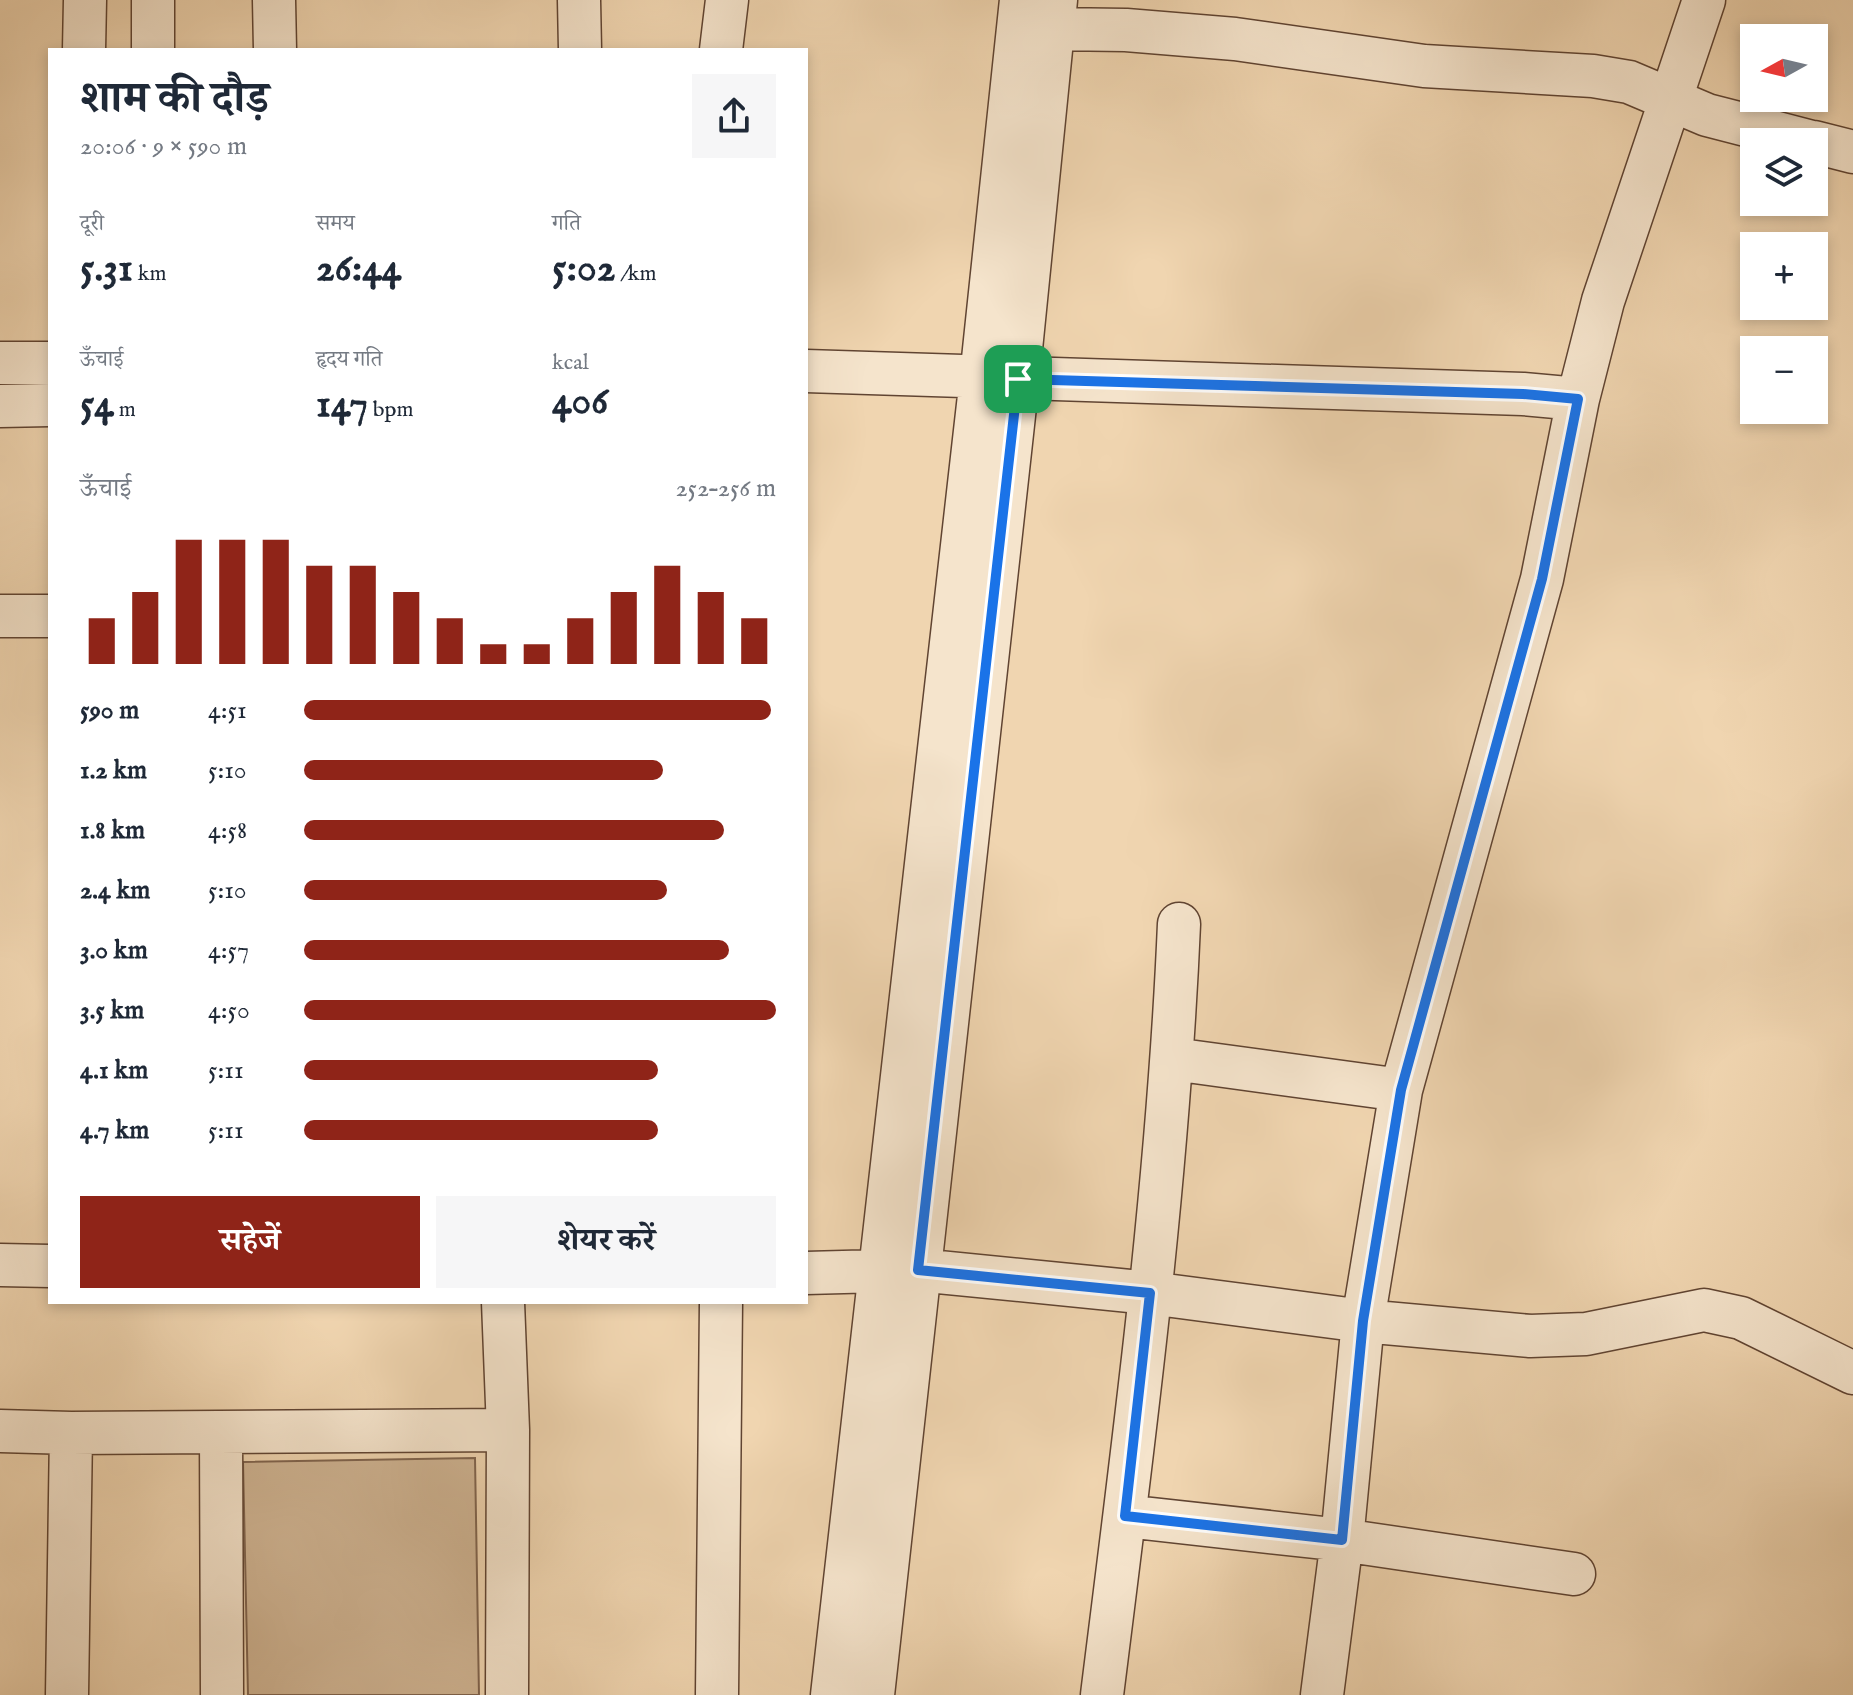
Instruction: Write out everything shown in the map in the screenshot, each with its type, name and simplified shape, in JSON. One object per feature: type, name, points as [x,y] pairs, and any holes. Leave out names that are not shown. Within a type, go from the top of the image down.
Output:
[{"type":"street","points":[[84,48],[85,0]]},
{"type":"street","points":[[153,0],[153,48]]},
{"type":"street","points":[[274,0],[275,48]]},
{"type":"street","points":[[579,0],[580,48]]},
{"type":"street","points":[[721,48],[727,0]]},
{"type":"street","points":[[1000,379],[1021,0]]},
{"type":"street","points":[[1322,1695],[1342,1540],[1363,1321],[1401,1090],[1542,579],[1578,399],[1603,301],[1704,0]]},
{"type":"street","points":[[832,1695],[899,1271],[1000,379],[1054,15],[1126,30],[1219,38],[1424,66],[1593,76],[1629,82],[1707,115],[1758,128]]},
{"type":"street","points":[[1828,146],[1853,152]]},
{"type":"street","points":[[0,363],[48,363]]},
{"type":"street","points":[[808,371],[1523,394],[1578,399]]},
{"type":"street","points":[[0,406],[48,405]]},
{"type":"street","points":[[0,616],[48,616]]},
{"type":"street","points":[[1102,1695],[1150,1293],[1173,1059],[1179,924]]},
{"type":"street","points":[[1173,1059],[1401,1090]]},
{"type":"street","points":[[0,1265],[48,1266]]},
{"type":"street","points":[[873,1695],[899,1271]]},
{"type":"street","points":[[808,1273],[899,1271],[1150,1293],[1363,1321],[1544,1335],[1586,1334],[1704,1310],[1741,1318],[1853,1373]]},
{"type":"street","points":[[503,1304],[508,1430],[507,1695]]},
{"type":"street","points":[[717,1695],[721,1304]]},
{"type":"street","points":[[0,1431],[508,1430]]},
{"type":"street","points":[[221,1432],[222,1695]]},
{"type":"street","points":[[67,1695],[71,1433]]},
{"type":"street","points":[[1125,1516],[1342,1540],[1574,1574]]},
{"type":"shaded area","points":[[475,1458],[479,1695],[248,1695],[243,1462]]},
{"type":"route","points":[[1018,379],[1523,394],[1578,399],[1542,579],[1401,1090],[1363,1321],[1342,1540],[1125,1516],[1150,1293],[918,1270],[1018,379]]}]
